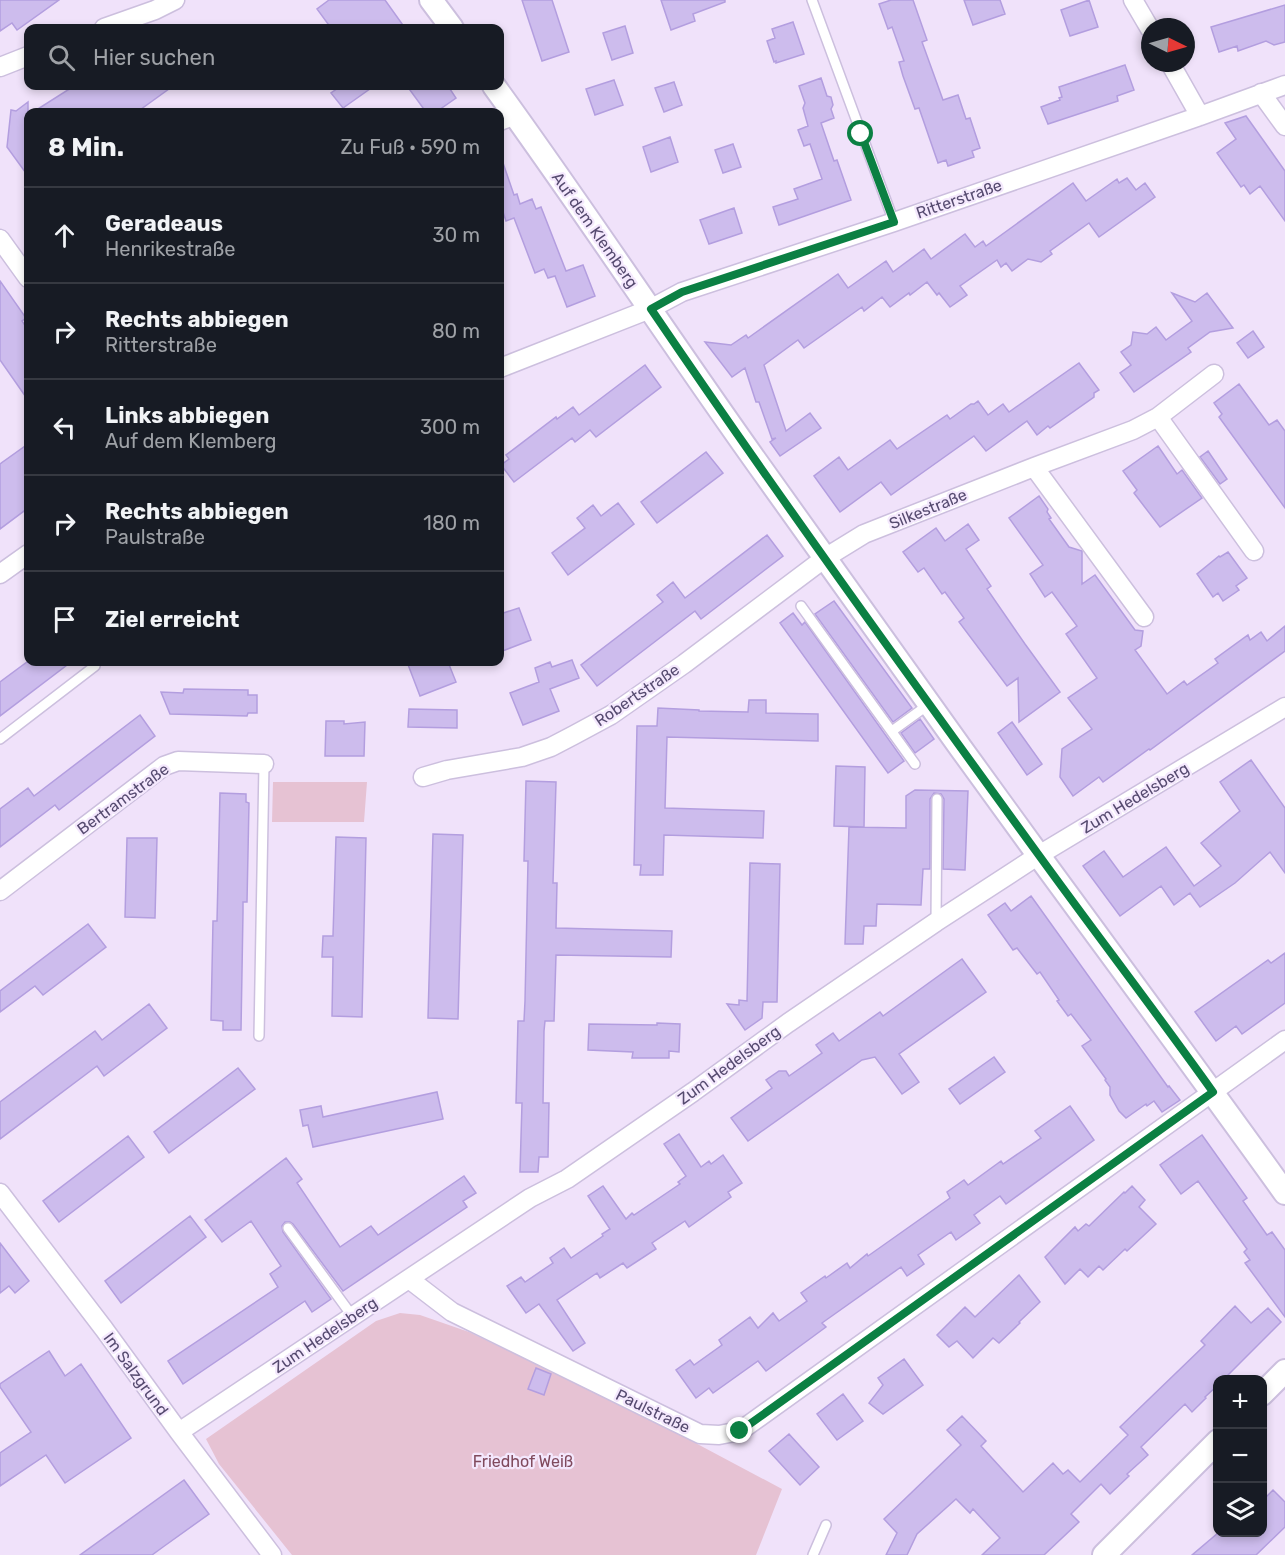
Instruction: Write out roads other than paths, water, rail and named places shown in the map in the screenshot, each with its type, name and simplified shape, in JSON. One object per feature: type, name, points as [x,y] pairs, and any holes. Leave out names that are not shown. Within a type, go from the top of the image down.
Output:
[{"type":"street","points":[[115,24],[155,10],[175,0]]},
{"type":"street","points":[[431,0],[449,24]]},
{"type":"street","points":[[1133,0],[1144,18]]},
{"type":"street","points":[[0,67],[24,58]]},
{"type":"street","points":[[1175,72],[1200,116]]},
{"type":"street","name":"Ritterstraße","points":[[504,366],[651,309],[682,292],[894,222],[1285,85]]},
{"type":"street","name":"Auf dem Klemberg","points":[[496,90],[503,108]]},
{"type":"street","points":[[1261,93],[1285,126]]},
{"type":"street","name":"Auf dem Klemberg","points":[[507,118],[651,309],[825,558],[1285,1193]]},
{"type":"street","points":[[0,239],[24,272]]},
{"type":"street","name":"Silkestraße","points":[[825,558],[864,534],[1133,430],[1158,417],[1214,374]]},
{"type":"street","points":[[1158,417],[1254,550]]},
{"type":"street","points":[[1034,467],[1144,617]]},
{"type":"street","points":[[0,574],[24,557]]},
{"type":"street","name":"Robertstraße","points":[[423,777],[447,770],[522,757],[551,747],[584,730],[611,715],[684,664],[825,558]]},
{"type":"street","name":"Zum Hedelsberg","points":[[179,1432],[530,1198],[567,1179],[936,921],[1039,855],[1285,707]]},
{"type":"street","name":"Bertramstraße","points":[[0,891],[164,766],[178,761],[264,764]]},
{"type":"street","name":"Paulstraße","points":[[409,1279],[452,1312],[700,1434],[719,1435],[740,1431],[1285,1040]]},
{"type":"street","name":"Im Salzgrund","points":[[0,1193],[272,1555]]},
{"type":"street","points":[[1267,1390],[1285,1371]]},
{"type":"street","points":[[1104,1555],[1213,1446]]},
{"type":"lane","points":[[812,0],[894,222]]},
{"type":"lane","points":[[801,606],[915,764]]},
{"type":"lane","points":[[0,739],[95,666]]},
{"type":"lane","points":[[892,731],[930,704]]},
{"type":"lane","points":[[259,1036],[264,764]]},
{"type":"lane","points":[[936,921],[937,799]]},
{"type":"lane","points":[[288,1228],[353,1317]]},
{"type":"lane","points":[[813,1555],[826,1525]]},
{"type":"park label","name":"Friedhof Weiß","points":[[523,1461]]}]
